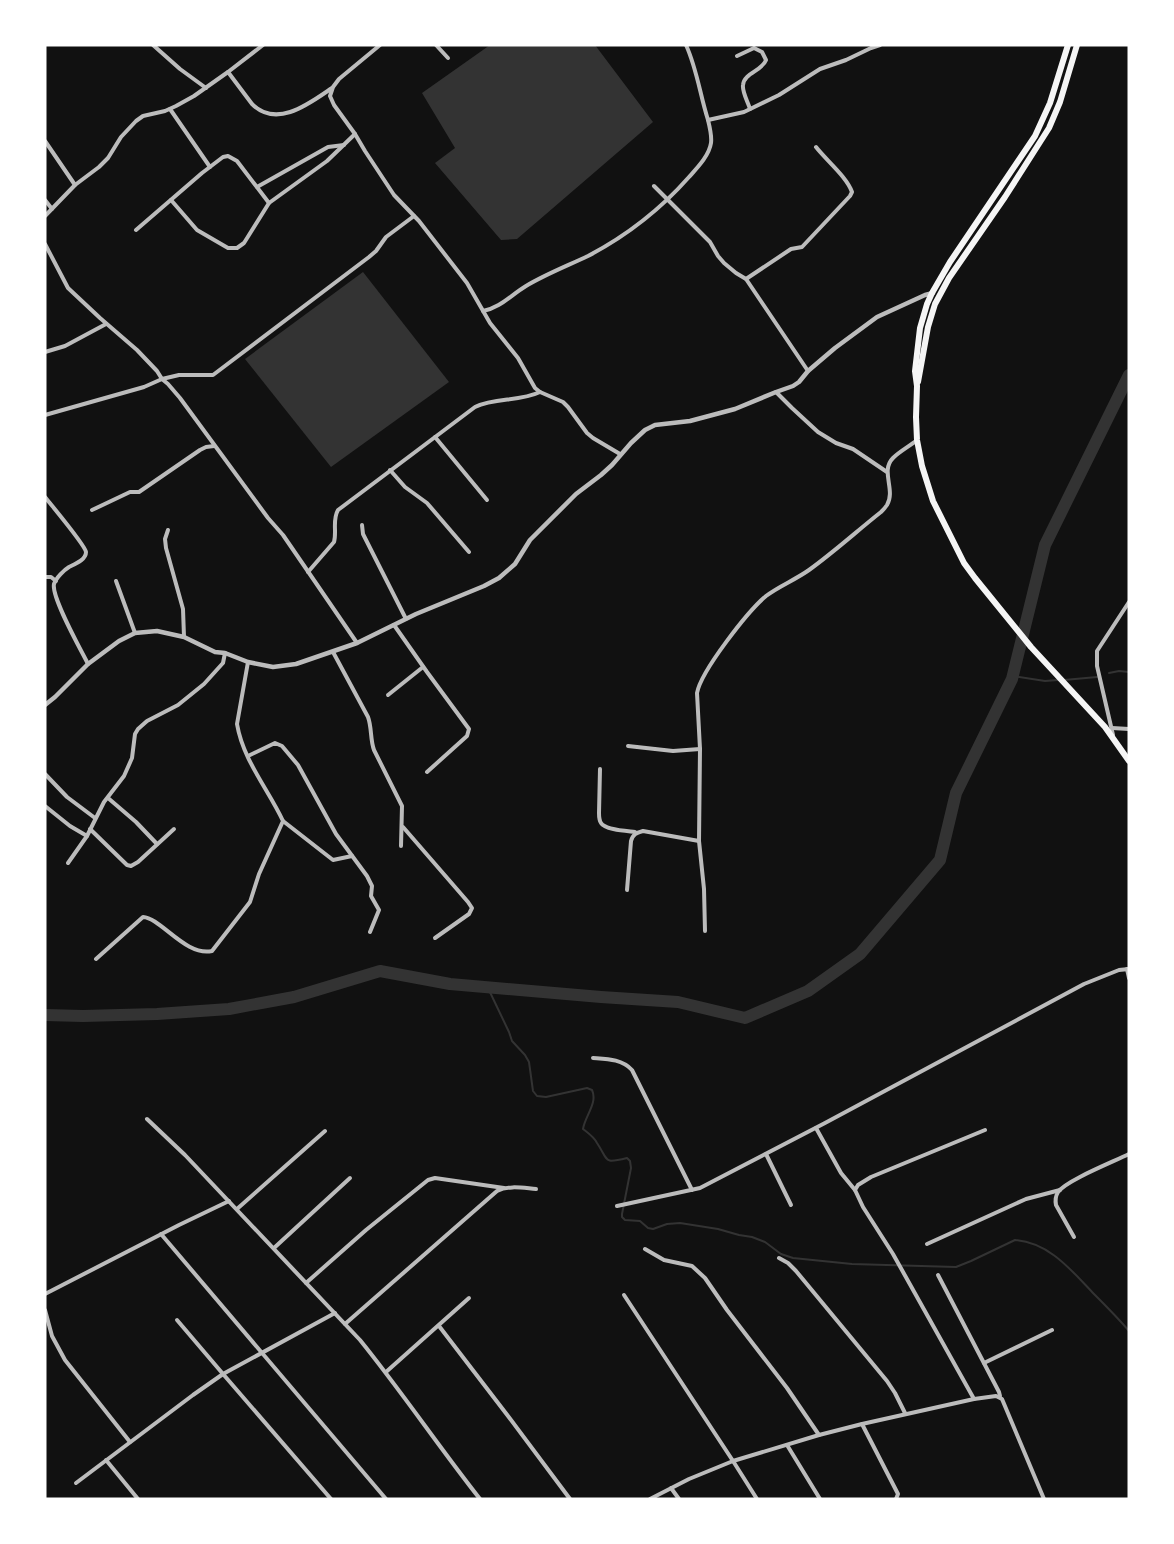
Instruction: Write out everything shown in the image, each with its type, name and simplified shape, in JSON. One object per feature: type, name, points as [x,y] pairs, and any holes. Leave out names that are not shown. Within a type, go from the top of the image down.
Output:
[{"type":"main road","points":[[1068,45],[1050,103],[1035,136],[932,293],[924,314],[915,371],[917,440],[933,501],[964,563],[1030,647],[1095,717],[1129,761]]},
{"type":"main road","points":[[917,386],[928,327],[941,291],[1049,128],[1060,102],[1077,45]]},
{"type":"street","points":[[153,45],[206,88]]},
{"type":"street","points":[[45,216],[75,185],[108,158],[121,137],[136,121],[143,116],[170,109],[206,88],[263,45]]},
{"type":"street","points":[[228,72],[256,108],[269,114],[286,113],[303,108],[333,87],[339,79],[380,45]]},
{"type":"street","points":[[436,45],[448,58]]},
{"type":"street","points":[[483,311],[493,309],[526,286],[604,247],[641,223],[668,200],[691,175],[708,152],[712,138],[696,72],[686,45]]},
{"type":"street","points":[[708,120],[735,115],[750,109],[779,95],[820,69],[846,60],[870,46],[880,45]]},
{"type":"street","points":[[737,56],[754,48],[758,49],[766,60],[763,67],[749,75],[743,82],[750,109]]},
{"type":"street","points":[[333,87],[330,96],[334,105],[365,152],[394,195],[453,263],[494,329],[518,358],[529,378],[540,392],[563,402],[587,433],[620,454]]},
{"type":"street","points":[[170,109],[210,167]]},
{"type":"street","points":[[171,200],[196,230],[232,249],[244,243],[269,203],[327,161],[355,134]]},
{"type":"street","points":[[45,141],[75,185]]},
{"type":"street","points":[[256,187],[328,147],[345,145]]},
{"type":"street","points":[[746,279],[791,249],[802,247],[852,192],[846,181],[816,147]]},
{"type":"street","points":[[136,230],[223,157],[231,156],[237,160],[269,203]]},
{"type":"street","points":[[654,186],[710,242],[724,263],[746,279],[808,371]]},
{"type":"street","points":[[45,200],[52,209]]},
{"type":"street","points":[[45,415],[144,387],[162,379],[179,375],[213,375],[369,257],[386,237],[414,216]]},
{"type":"street","points":[[45,244],[68,288],[137,350],[180,398],[283,535],[357,643]]},
{"type":"street","points":[[45,705],[88,664],[119,641],[135,633],[157,631],[184,637],[215,652],[225,653],[248,662],[273,666],[296,664],[357,643],[500,578],[515,564],[530,540],[576,494],[601,476],[645,430],[655,425],[690,421],[735,410],[793,386],[835,348],[877,317],[925,294],[941,291]]},
{"type":"street","points":[[45,352],[71,343],[106,324]]},
{"type":"street","points":[[308,572],[334,542],[335,518],[338,510],[475,407],[486,402],[522,398],[540,392]]},
{"type":"street","points":[[776,392],[818,432],[836,443],[853,449],[887,472]]},
{"type":"street","points":[[435,437],[487,500]]},
{"type":"street","points":[[705,931],[704,889],[699,842],[698,686],[711,664],[750,611],[764,597],[808,570],[881,512],[888,504],[890,494],[888,465],[893,458],[917,440]]},
{"type":"street","points":[[92,510],[126,494],[139,492],[200,450],[215,446]]},
{"type":"street","points":[[390,470],[405,487],[426,503],[469,552]]},
{"type":"street","points":[[45,497],[71,532],[79,538],[86,551],[85,556],[67,569],[54,585],[60,608],[88,664]]},
{"type":"street","points":[[362,525],[363,534],[406,619]]},
{"type":"street","points":[[168,530],[165,539],[166,548],[183,609],[184,637]]},
{"type":"street","points":[[45,577],[51,577],[56,581]]},
{"type":"street","points":[[116,581],[135,633]]},
{"type":"street","points":[[1114,739],[1097,666],[1097,651],[1129,602]]},
{"type":"street","points":[[394,625],[469,729],[467,736],[427,772]]},
{"type":"street","points":[[333,651],[368,717],[371,725],[372,745],[402,806],[401,846]]},
{"type":"street","points":[[68,863],[129,767],[138,729],[147,721],[177,705],[204,684],[223,663],[225,653]]},
{"type":"street","points":[[248,662],[237,724],[239,734],[282,821],[333,860],[352,856]]},
{"type":"street","points":[[388,696],[423,667]]},
{"type":"street","points":[[1112,728],[1129,729]]},
{"type":"street","points":[[248,756],[275,743],[282,746],[298,765],[336,834],[372,886],[371,896],[379,909],[370,932]]},
{"type":"street","points":[[628,746],[673,751],[700,748]]},
{"type":"street","points":[[600,769],[599,820],[604,827],[643,831],[699,842]]},
{"type":"street","points":[[45,774],[67,797],[95,818]]},
{"type":"street","points":[[108,798],[158,844]]},
{"type":"street","points":[[45,806],[87,836]]},
{"type":"street","points":[[96,959],[143,917],[151,919],[185,944],[207,952],[212,951],[250,902],[259,874],[282,821]]},
{"type":"street","points":[[402,826],[472,908],[469,914],[435,938]]},
{"type":"street","points":[[90,829],[127,865],[131,866],[174,829]]},
{"type":"street","points":[[627,890],[630,841],[636,832]]},
{"type":"street","points":[[617,1206],[692,1190],[816,1128],[1084,984],[1128,969],[1129,978]]},
{"type":"street","points":[[593,1058],[618,1061],[632,1070],[692,1190]]},
{"type":"street","points":[[147,1119],[237,1209],[345,1324],[386,1372],[440,1448],[480,1499]]},
{"type":"street","points":[[816,1128],[841,1173],[855,1190],[862,1206],[893,1254],[974,1399]]},
{"type":"street","points":[[855,1190],[858,1185],[871,1177],[985,1130]]},
{"type":"street","points":[[237,1209],[325,1131]]},
{"type":"street","points":[[766,1154],[791,1205]]},
{"type":"street","points":[[1074,1237],[1056,1205],[1056,1195],[1068,1183],[1129,1154]]},
{"type":"street","points":[[274,1248],[350,1178]]},
{"type":"street","points":[[306,1283],[428,1180],[435,1178],[505,1188],[536,1189]]},
{"type":"street","points":[[345,1324],[497,1191],[505,1188]]},
{"type":"street","points":[[927,1244],[1026,1199],[1060,1190]]},
{"type":"street","points":[[45,1294],[229,1201]]},
{"type":"street","points":[[161,1234],[386,1499]]},
{"type":"street","points":[[645,1249],[664,1260],[692,1266],[705,1278],[819,1435]]},
{"type":"street","points":[[779,1258],[796,1271],[886,1381],[905,1413]]},
{"type":"street","points":[[938,1275],[999,1392],[1044,1499]]},
{"type":"street","points":[[624,1295],[757,1499]]},
{"type":"street","points":[[386,1372],[469,1298]]},
{"type":"street","points":[[45,1310],[52,1336],[65,1360],[130,1442]]},
{"type":"street","points":[[76,1483],[223,1374],[335,1313]]},
{"type":"street","points":[[177,1320],[332,1499]]},
{"type":"street","points":[[439,1326],[570,1499]]},
{"type":"street","points":[[984,1363],[1052,1330]]},
{"type":"street","points":[[650,1499],[711,1469],[819,1435],[905,1413],[1000,1396]]},
{"type":"street","points":[[862,1424],[898,1494],[896,1499]]},
{"type":"street","points":[[787,1445],[820,1499]]},
{"type":"street","points":[[106,1460],[138,1499]]},
{"type":"street","points":[[671,1488],[679,1499]]},
{"type":"shaded area","points":[[490,45],[595,45],[653,122],[517,239],[501,240],[435,163],[455,148],[422,93]]},
{"type":"shaded area","points":[[363,272],[449,382],[331,467],[245,359]]},
{"type":"waterway","points":[[45,1015],[157,1014],[229,1009],[294,997],[380,971],[450,984],[678,1002],[745,1018],[808,991],[860,954],[940,860],[956,793],[1012,679],[1045,545],[1129,375]]},
{"type":"waterway","points":[[1109,673],[1129,672]]},
{"type":"waterway","points":[[1013,676],[1045,681],[1058,680]]},
{"type":"waterway","points":[[1064,680],[1097,677]]},
{"type":"waterway","points":[[488,988],[512,1041],[529,1062],[533,1091],[537,1096],[546,1097],[587,1088],[592,1090],[592,1105],[583,1129],[594,1139],[608,1160],[627,1158],[630,1161],[631,1168],[622,1214],[625,1220],[640,1221],[653,1229],[667,1224],[680,1223],[718,1229],[765,1242],[781,1254],[793,1258],[852,1264],[956,1267],[1015,1240],[1027,1242],[1039,1246],[1059,1259],[1129,1331]]}]
